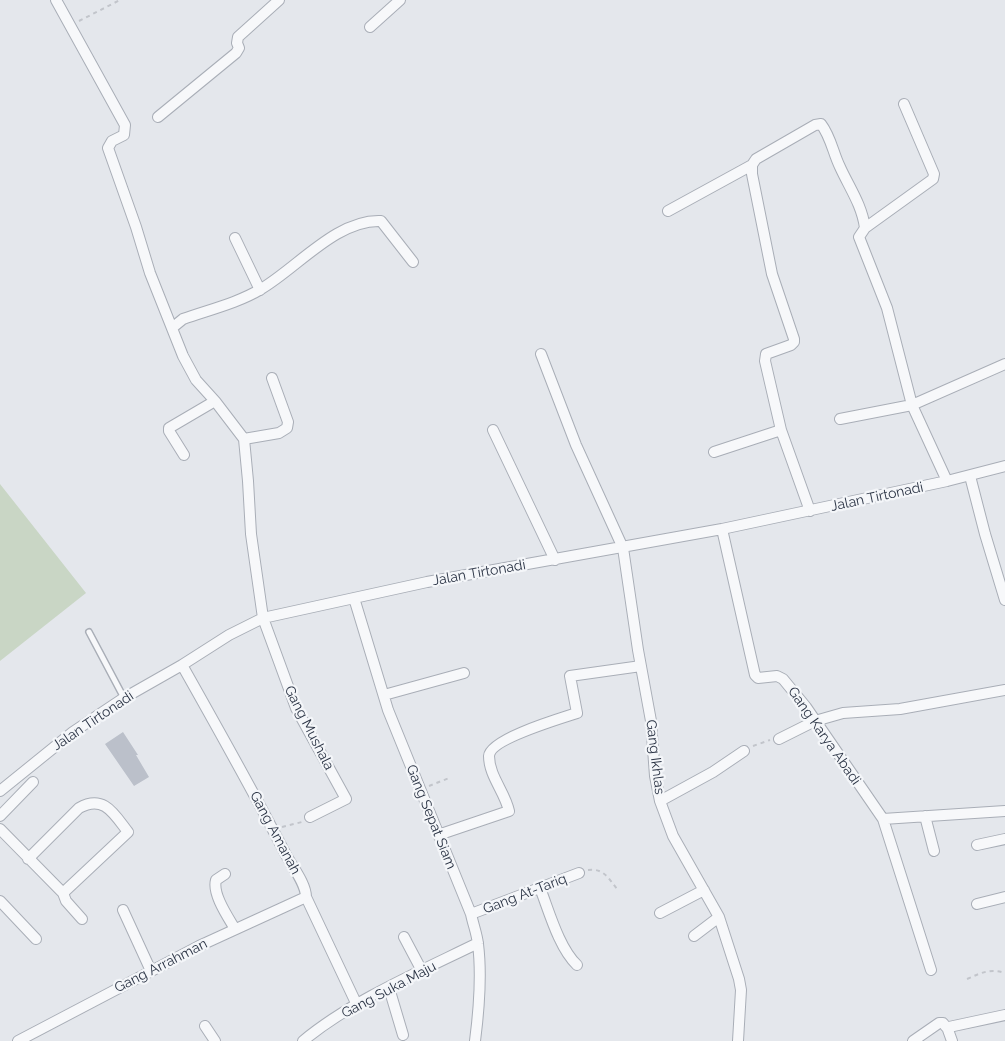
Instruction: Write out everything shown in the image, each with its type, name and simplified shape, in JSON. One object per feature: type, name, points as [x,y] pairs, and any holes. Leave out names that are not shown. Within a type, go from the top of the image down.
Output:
[{"type":"street","points":[[56,0],[125,126],[124,135],[112,141],[108,148],[150,273],[183,356],[196,380],[215,400],[244,440],[251,534],[263,618]]},
{"type":"street","points":[[158,117],[236,52],[240,48],[237,43],[238,37],[279,0]]},
{"type":"street","points":[[370,27],[400,0]]},
{"type":"street","points":[[904,104],[934,174],[933,178],[865,228],[859,237],[887,308],[912,405],[947,481]]},
{"type":"street","points":[[668,211],[752,164],[756,159],[814,125],[821,124],[827,132],[840,168],[860,207],[865,228]]},
{"type":"street","points":[[752,164],[772,274],[794,339],[791,345],[766,354],[765,358],[781,430],[810,511]]},
{"type":"street","points":[[172,328],[183,320],[260,290],[338,233],[359,223],[381,221],[413,262]]},
{"type":"street","points":[[235,238],[260,290]]},
{"type":"street","name":"Gang Ikhlas","points":[[541,354],[576,445],[623,548],[651,721],[655,776],[660,801],[673,836],[718,917],[741,990],[738,1041]]},
{"type":"street","points":[[840,419],[912,405],[1005,364]]},
{"type":"street","points":[[244,440],[279,433],[287,428],[288,422],[272,378]]},
{"type":"street","points":[[184,455],[168,431],[168,428],[215,400]]},
{"type":"street","points":[[493,430],[556,560]]},
{"type":"street","points":[[714,452],[781,430]]},
{"type":"street","name":"Jalan Tirtonadi","points":[[0,791],[73,732],[124,698],[182,665],[229,635],[263,618],[427,582],[623,548],[810,511],[970,476],[1005,466]]},
{"type":"street","points":[[970,476],[1005,600]]},
{"type":"street","name":"Gang Karya Abadi","points":[[722,529],[755,675],[758,678],[777,676],[783,679],[815,720],[882,819],[931,970]]},
{"type":"street","name":"Gang Sepat Siam","points":[[354,598],[388,710],[471,914],[478,944],[477,1040]]},
{"type":"street","name":"Gang Mushala","points":[[263,618],[296,708],[346,799],[310,817]]},
{"type":"street","name":"Gang Amanah","points":[[182,665],[304,885],[306,897],[357,1005]]},
{"type":"street","points":[[438,835],[509,811],[494,774],[489,756],[490,751],[512,737],[577,713],[570,676],[641,666]]},
{"type":"street","points":[[384,695],[464,673]]},
{"type":"street","points":[[779,739],[815,720],[843,713],[900,709],[1005,690]]},
{"type":"street","points":[[660,801],[713,772],[744,751]]},
{"type":"street","points":[[0,816],[33,782]]},
{"type":"street","points":[[28,859],[79,808],[87,803],[97,802],[111,811],[128,832],[63,893]]},
{"type":"street","points":[[882,819],[1005,811]]},
{"type":"street","points":[[926,816],[934,850]]},
{"type":"street","points":[[0,829],[63,893],[66,901],[82,919]]},
{"type":"street","points":[[977,845],[1005,839]]},
{"type":"street","name":"Gang At-Tariq","points":[[471,914],[579,873]]},
{"type":"street","points":[[224,874],[214,883],[221,905],[235,929]]},
{"type":"street","points":[[540,888],[570,959],[577,965]]},
{"type":"street","points":[[660,913],[704,890]]},
{"type":"street","name":"Gang Arrahman","points":[[18,1041],[235,929],[306,897]]},
{"type":"street","points":[[977,904],[1005,897]]},
{"type":"street","points":[[0,901],[36,939]]},
{"type":"street","points":[[123,910],[152,971]]},
{"type":"street","points":[[694,936],[718,917]]},
{"type":"street","points":[[404,937],[422,971]]},
{"type":"street","name":"Gang Suka Maju","points":[[302,1041],[357,1005],[478,944]]},
{"type":"street","points":[[389,988],[403,1035]]},
{"type":"street","points":[[947,1027],[1005,1016]]},
{"type":"street","points":[[913,1041],[936,1024],[943,1023],[947,1027],[952,1041]]},
{"type":"street","points":[[205,1026],[216,1041]]},
{"type":"lane","points":[[89,632],[124,698]]},
{"type":"path","points":[[70,25],[120,0]]},
{"type":"path","points":[[744,751],[762,742],[779,739]]},
{"type":"path","points":[[420,790],[449,778]]},
{"type":"path","points":[[273,830],[291,826],[310,817]]},
{"type":"path","points":[[579,873],[588,870],[601,870],[618,890]]},
{"type":"path","points":[[967,979],[986,970],[1005,973]]},
{"type":"green space","points":[[0,484],[86,593],[0,661]]},
{"type":"building","points":[[123,732],[149,777],[134,786],[105,744]]}]
